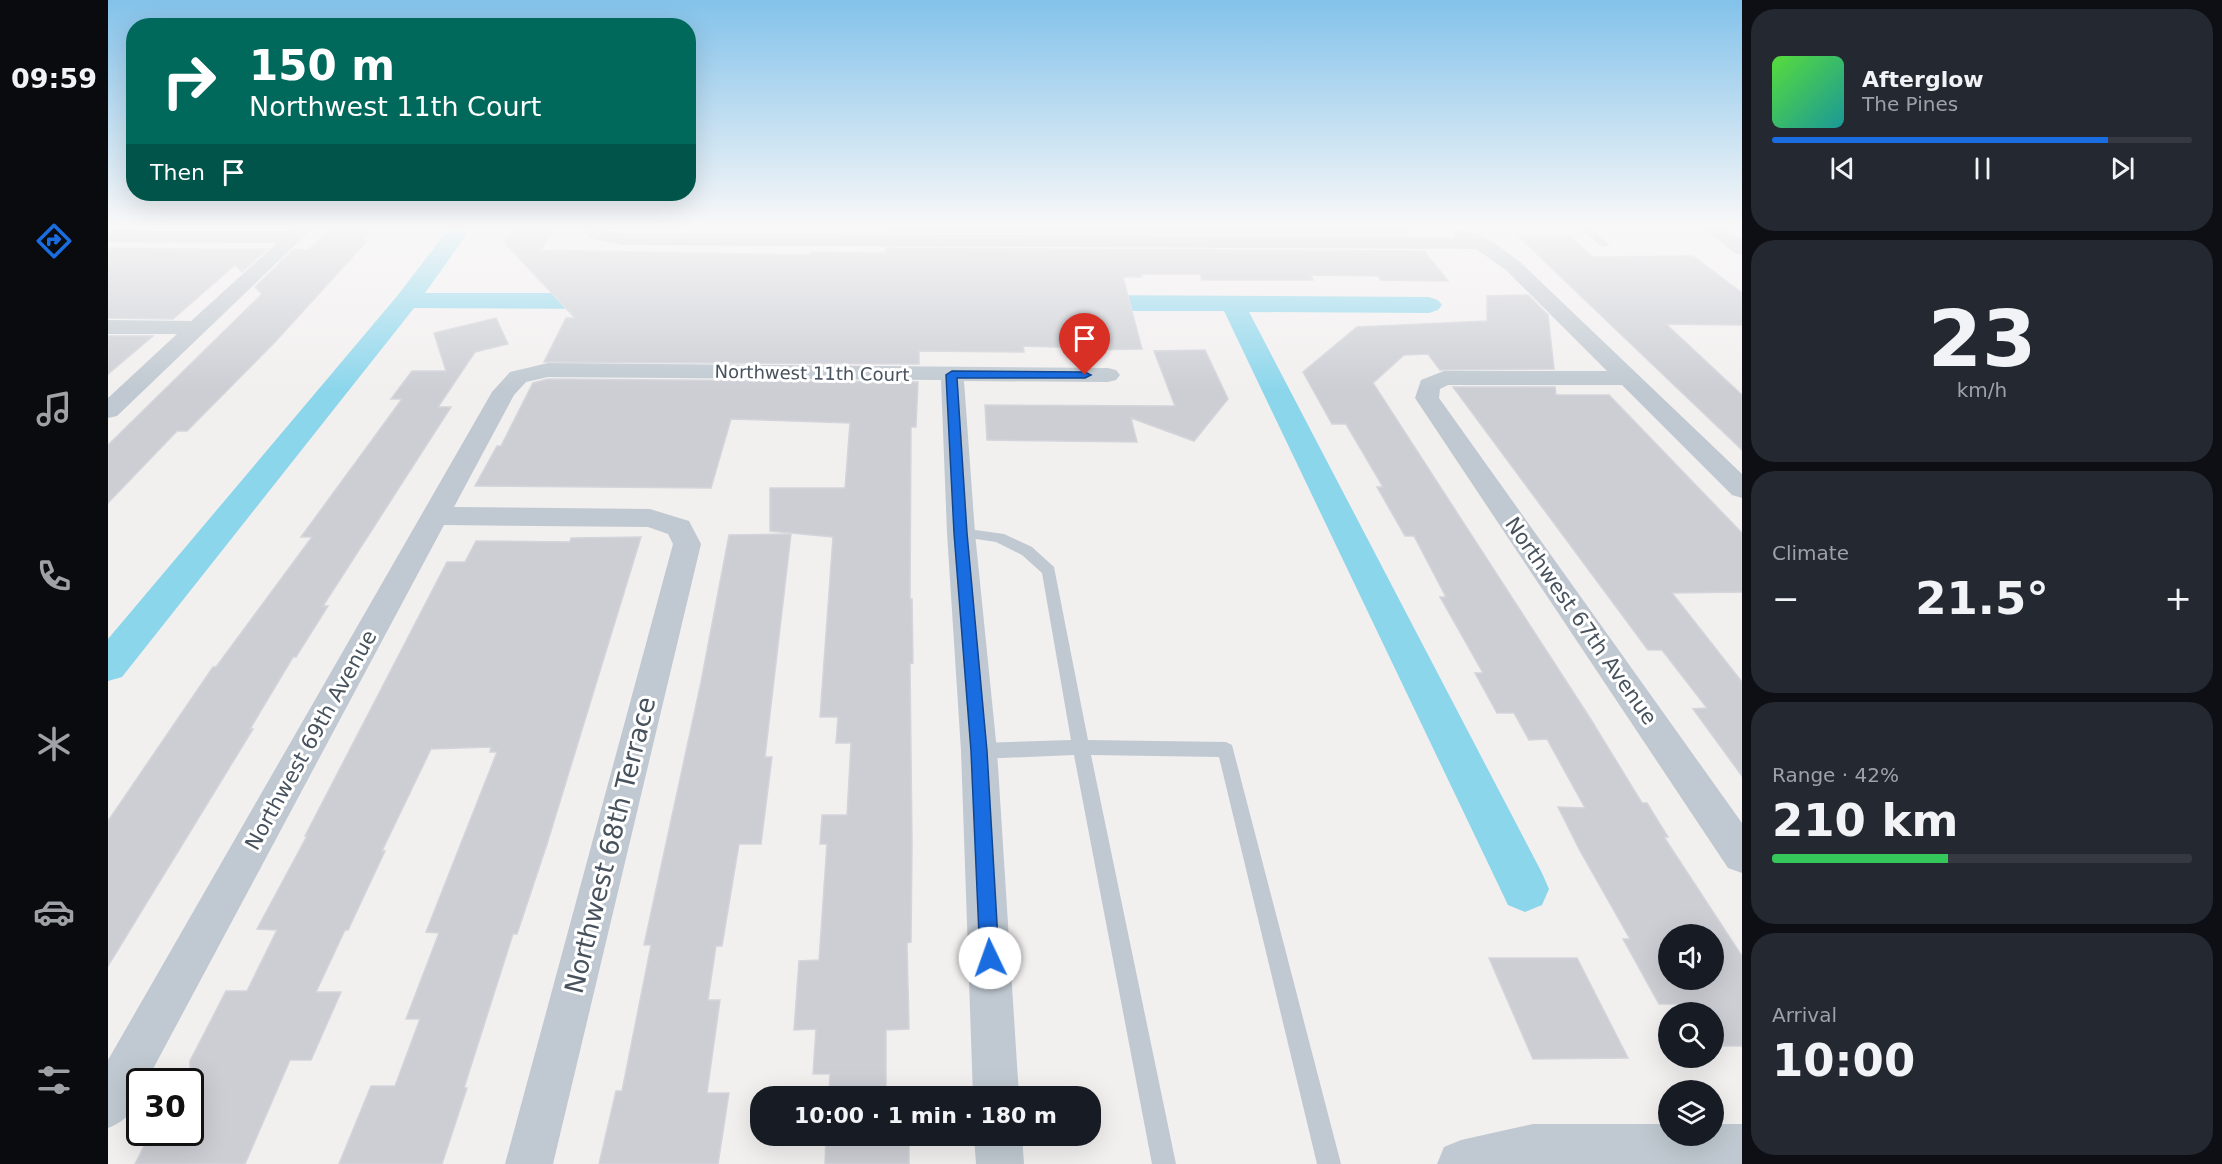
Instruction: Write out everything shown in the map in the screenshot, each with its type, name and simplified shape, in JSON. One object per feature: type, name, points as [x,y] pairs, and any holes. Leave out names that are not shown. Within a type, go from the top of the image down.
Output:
[{"type":"street","points":[[108,411],[247,281]]},
{"type":"street","points":[[1528,281],[1742,489]]},
{"type":"street","points":[[108,327],[197,328]]},
{"type":"street","name":"Northwest 11th Court","points":[[518,377],[548,370],[1108,375]]},
{"type":"street","points":[[952,375],[961,533],[979,751],[996,1086]]},
{"type":"street","name":"Northwest 69th Avenue","points":[[108,1106],[504,392],[518,377]]},
{"type":"street","name":"Northwest 67th Avenue","points":[[1630,378],[1444,378],[1429,385],[1427,398],[1742,855]]},
{"type":"street","name":"Northwest 68th Terrace","points":[[436,516],[650,518],[679,528],[687,544],[529,1164]]},
{"type":"street","points":[[999,1146],[1000,1164]]},
{"type":"street","points":[[1461,1164],[1533,1148],[1742,1148]]},
{"type":"lane","points":[[961,533],[999,537],[1026,551],[1049,572],[1081,747],[1164,1164]]},
{"type":"lane","points":[[979,751],[1081,747],[1226,750],[1329,1164]]},
{"type":"building","points":[[108,281],[216,281],[173,319],[108,318]]},
{"type":"building","points":[[261,281],[330,281],[275,342],[187,431],[177,431],[108,503],[108,445],[262,294],[255,287]]},
{"type":"building","points":[[541,281],[1124,281],[1142,349],[1082,350],[1081,348],[1023,346],[1024,352],[919,351],[919,364],[544,362],[566,318],[575,318]]},
{"type":"building","points":[[1565,281],[1727,281],[1742,293],[1742,325],[1666,324],[1742,395],[1742,450]]},
{"type":"building","points":[[1528,295],[1548,315],[1554,369],[1440,370],[1428,354],[1404,355],[1373,383],[1590,718],[1642,803],[1647,803],[1668,837],[1664,837],[1721,924],[1658,924],[1658,990],[1724,990],[1724,929],[1742,956],[1742,1046],[1724,1046],[1724,1002],[1658,1002],[1623,939],[1630,939],[1558,807],[1585,808],[1547,739],[1529,740],[1514,713],[1497,713],[1475,673],[1483,673],[1440,597],[1446,597],[1414,536],[1405,536],[1377,487],[1383,487],[1346,424],[1332,424],[1303,372],[1357,327],[1487,321],[1487,296]]},
{"type":"building","points":[[496,318],[508,344],[475,352],[438,407],[451,407],[323,606],[328,606],[296,657],[293,657],[250,729],[253,729],[108,966],[108,821],[213,667],[216,667],[312,537],[301,537],[402,399],[391,399],[412,371],[446,371],[434,333]]},
{"type":"building","points":[[108,336],[153,336],[108,374]]},
{"type":"building","points":[[1205,350],[1228,399],[1194,441],[1131,418],[1137,442],[987,440],[985,405],[1175,406],[1154,351]]},
{"type":"building","points":[[548,379],[918,382],[916,427],[911,427],[910,599],[912,599],[913,663],[910,664],[912,844],[911,942],[907,943],[909,1029],[886,1030],[886,1086],[829,1086],[830,1074],[813,1074],[816,1029],[794,1030],[799,961],[819,960],[827,844],[820,844],[822,815],[847,815],[851,743],[836,743],[838,717],[820,717],[833,537],[770,531],[770,488],[845,488],[850,423],[731,419],[711,488],[475,486],[497,446],[501,446],[533,383]]},
{"type":"building","points":[[1453,387],[1555,387],[1556,395],[1609,395],[1742,533],[1742,592],[1672,593],[1742,682],[1742,776],[1693,709],[1707,708],[1662,650],[1648,650]]},
{"type":"building","points":[[791,534],[765,757],[772,757],[761,844],[739,844],[722,946],[716,946],[708,1000],[720,1000],[707,1093],[729,1093],[718,1164],[599,1164],[616,1091],[622,1091],[651,945],[644,945],[701,682],[729,535]]},
{"type":"building","points":[[641,537],[547,844],[517,934],[513,934],[442,1164],[339,1164],[371,1086],[395,1086],[420,1019],[406,1019],[439,933],[426,932],[497,752],[490,752],[491,747],[431,749],[382,851],[385,851],[348,930],[345,930],[316,992],[341,992],[311,1060],[290,1060],[245,1164],[135,1164],[144,1146],[204,1146],[204,1068],[190,1068],[190,1061],[226,991],[247,991],[277,930],[257,929],[447,562],[465,562],[476,541],[570,542],[571,538]]},
{"type":"building","points":[[1489,958],[1577,958],[1628,1058],[1533,1059]]},
{"type":"building","points":[[826,1146],[909,1146],[909,1164],[825,1164]]},
{"type":"waterway","points":[[407,300],[421,281]]},
{"type":"waterway","points":[[108,666],[407,300]]},
{"type":"waterway","points":[[407,300],[608,301]]},
{"type":"waterway","points":[[1080,303],[1429,305]]},
{"type":"waterway","points":[[1233,304],[1525,889]]},
{"type":"route","points":[[990,958],[979,751],[961,533],[952,375],[1085,375]]}]
